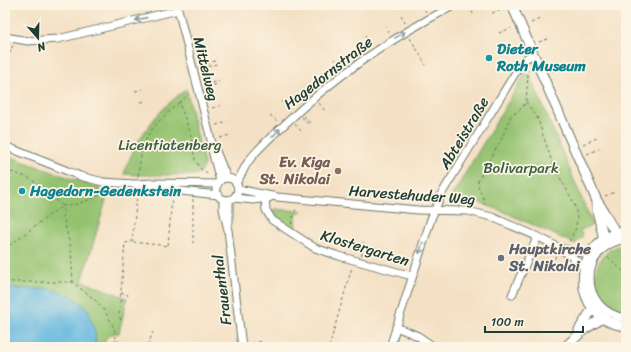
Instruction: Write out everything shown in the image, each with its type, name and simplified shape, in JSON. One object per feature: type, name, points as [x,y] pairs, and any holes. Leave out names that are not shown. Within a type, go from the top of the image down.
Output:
[{"type":"main road","points":[[512,5],[597,201],[612,227],[622,232]]},
{"type":"main road","points":[[597,201],[604,239]]},
{"type":"main road","points":[[606,320],[591,301],[583,285],[584,268],[590,254],[604,239],[622,232]]},
{"type":"main road","points":[[573,339],[591,301]]},
{"type":"main road","points":[[565,347],[592,324],[606,320],[626,326]]},
{"type":"street","name":"Hagedornstraße","points":[[237,186],[249,161],[278,130],[319,92],[356,64],[395,38],[455,5]]},
{"type":"street","points":[[5,37],[28,42],[58,39],[178,8]]},
{"type":"street","name":"Mittelweg","points":[[178,8],[211,140],[219,182]]},
{"type":"street","name":"Abteistraße","points":[[390,347],[412,276],[434,211],[442,193],[522,62],[533,53]]},
{"type":"street","name":"Mittelweg","points":[[211,140],[218,152],[227,178]]},
{"type":"street","name":"Harvestehuder Weg","points":[[7,148],[94,180],[111,183],[134,184],[219,182],[227,178],[232,179],[237,186],[265,197]]},
{"type":"street","points":[[219,182],[217,191],[226,198],[237,194],[237,186]]},
{"type":"street","name":"Harvestehuder Weg","points":[[134,184],[151,188],[226,198],[253,200],[265,197],[277,197],[434,211],[480,213],[537,238],[575,259],[584,268]]},
{"type":"street","name":"Klostergarten","points":[[265,197],[266,210],[272,220],[316,248],[338,256],[412,276]]},
{"type":"street","name":"Frauenthal","points":[[226,198],[223,209],[228,230],[242,347]]},
{"type":"street","points":[[512,295],[537,238]]},
{"type":"street","points":[[626,239],[613,242],[601,251],[594,261],[590,272],[591,301],[617,316],[626,318]]},
{"type":"street","name":"Harvestehuder Weg","points":[[559,251],[590,254]]},
{"type":"street","points":[[606,320],[617,316]]},
{"type":"street","points":[[396,327],[418,336],[434,347]]},
{"type":"path","points":[[422,5],[426,12]]},
{"type":"path","points":[[470,6],[473,14]]},
{"type":"path","points":[[525,8],[535,8]]},
{"type":"path","points":[[492,13],[503,9]]},
{"type":"path","points":[[401,15],[405,23]]},
{"type":"path","points":[[531,23],[542,18]]},
{"type":"path","points":[[385,25],[389,32]]},
{"type":"path","points":[[499,33],[511,28]]},
{"type":"path","points":[[365,36],[371,44]]},
{"type":"path","points":[[410,37],[426,65]]},
{"type":"path","points":[[539,42],[550,38]]},
{"type":"path","points":[[5,65],[14,44]]},
{"type":"path","points":[[334,58],[341,66]]},
{"type":"path","points":[[201,62],[215,62]]},
{"type":"path","points":[[202,68],[216,64]]},
{"type":"path","points":[[552,71],[564,66]]},
{"type":"path","points":[[485,205],[479,193],[478,181],[502,138],[510,117],[522,108],[526,102],[529,70]]},
{"type":"path","points":[[218,84],[206,85],[219,81]]},
{"type":"path","points":[[135,92],[143,90]]},
{"type":"path","points":[[138,177],[141,153],[145,138],[155,124],[189,94]]},
{"type":"path","points":[[141,102],[146,101]]},
{"type":"path","points":[[281,102],[289,110]]},
{"type":"path","points":[[526,102],[537,117],[553,165],[574,203],[577,216],[576,228],[569,242]]},
{"type":"path","points":[[178,103],[190,131],[195,160],[201,169],[209,174]]},
{"type":"path","points":[[319,103],[325,110]]},
{"type":"path","points":[[212,108],[223,105]]},
{"type":"path","points":[[270,115],[277,121]]},
{"type":"path","points":[[308,124],[303,117],[311,124]]},
{"type":"path","points":[[216,125],[228,122]]},
{"type":"path","points":[[295,124],[301,131]]},
{"type":"path","points":[[220,138],[230,135]]},
{"type":"path","points":[[583,144],[597,138]]},
{"type":"path","points":[[587,154],[601,148]]},
{"type":"path","points":[[5,170],[27,177],[63,206],[71,249],[73,282],[79,289],[95,300],[106,313],[114,329],[116,337]]},
{"type":"path","points":[[5,249],[63,206],[77,204],[94,198],[107,191]]},
{"type":"path","points":[[605,196],[615,192]]},
{"type":"path","points":[[132,242],[137,194]]},
{"type":"path","points":[[121,320],[119,316],[125,243],[132,242],[168,246],[172,197]]},
{"type":"path","points":[[193,199],[193,243]]},
{"type":"path","points":[[290,226],[296,209]]},
{"type":"path","points":[[362,259],[363,242]]},
{"type":"path","points":[[552,264],[559,251]]},
{"type":"path","points":[[601,251],[626,274]]},
{"type":"path","points":[[329,347],[352,265]]},
{"type":"path","points":[[5,280],[12,282],[73,282]]},
{"type":"path","points":[[121,293],[128,296]]},
{"type":"path","points":[[220,299],[226,299]]},
{"type":"path","points":[[222,311],[228,310]]},
{"type":"path","points":[[148,345],[153,332]]},
{"type":"path","points":[[252,343],[264,341]]},
{"type":"path","points":[[98,347],[104,345]]},
{"type":"green space","name":"Bolivarpark","points":[[525,74],[530,75],[593,225],[580,230],[583,236],[575,244],[481,203],[453,200],[451,197]]},
{"type":"green space","name":"Licentiatenberg","points":[[186,89],[204,164],[200,173],[194,175],[124,174],[134,149],[148,127],[175,98]]},
{"type":"green space","points":[[5,155],[100,188],[99,191],[108,193],[82,281],[127,298],[119,333],[108,336],[104,347],[96,347],[95,332],[50,289],[5,288]]},
{"type":"green space","points":[[274,209],[302,211],[296,217],[295,229],[280,220],[271,212]]},
{"type":"green space","points":[[626,244],[626,313],[613,309],[603,301],[597,291],[595,279],[597,267],[603,257],[613,248]]},
{"type":"water","points":[[5,288],[50,289],[60,291],[73,297],[88,309],[95,332],[96,347],[5,347]]},
{"type":"place","name":"Dieter Roth Museum","points":[[489,58]]},
{"type":"place","name":"Ev. Kiga St. Nikolai","points":[[338,171]]},
{"type":"place","name":"Hagedorn-Gedenkstein","points":[[22,191]]},
{"type":"place","name":"Hauptkirche St. Nikolai","points":[[501,258]]}]
